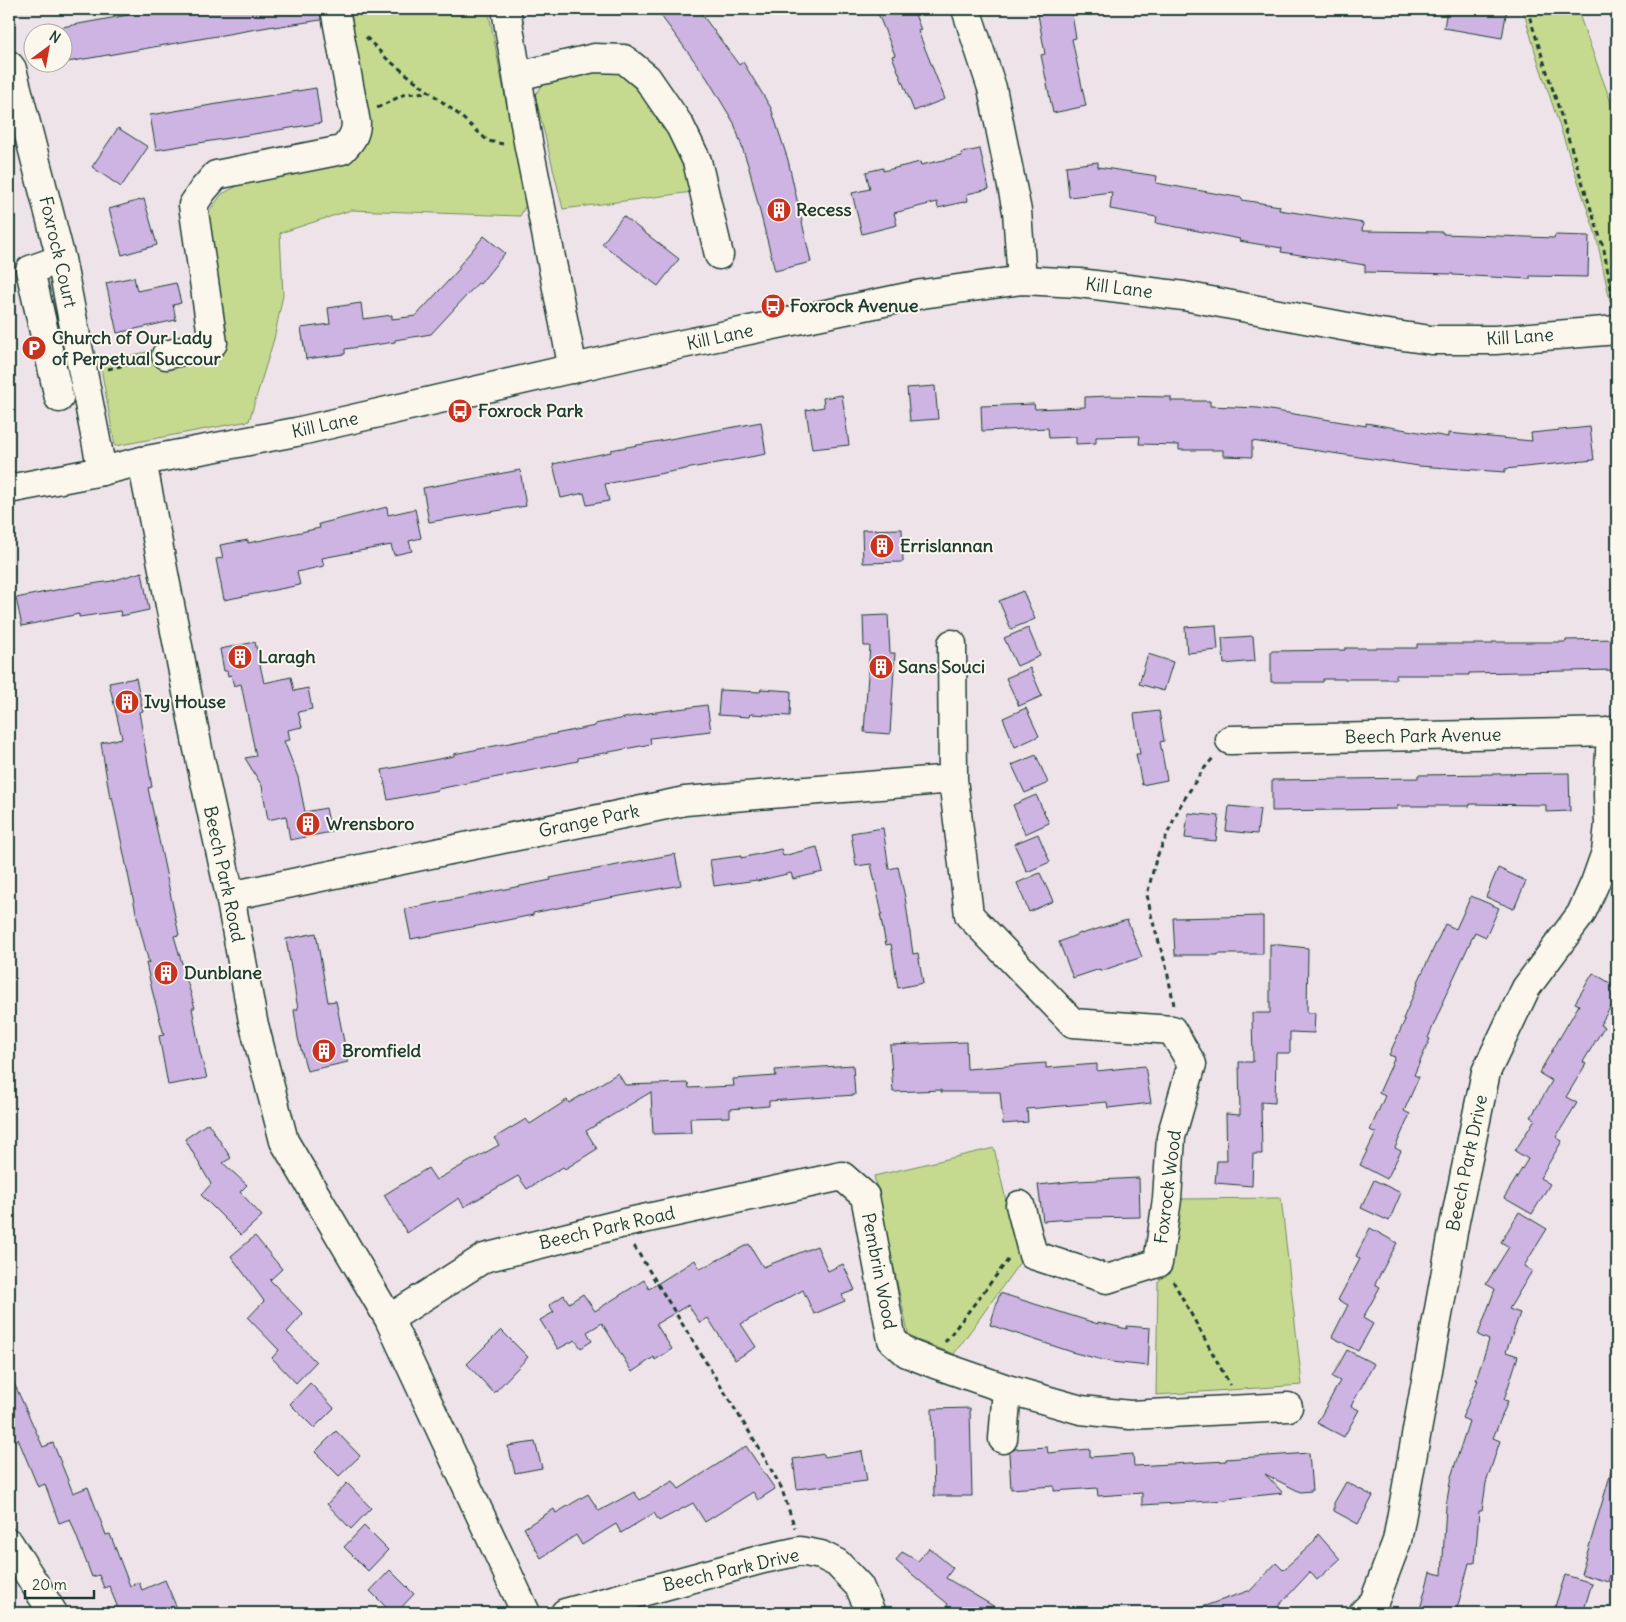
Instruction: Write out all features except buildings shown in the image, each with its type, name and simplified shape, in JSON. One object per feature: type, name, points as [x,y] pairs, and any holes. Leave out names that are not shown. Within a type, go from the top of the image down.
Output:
[{"type":"street","points":[[166,356],[213,343],[193,206],[203,190],[216,175],[342,150],[351,141],[356,129],[356,123],[335,9]]},
{"type":"street","points":[[506,9],[528,142],[573,369]]},
{"type":"street","points":[[966,9],[994,96],[1017,210],[1022,280]]},
{"type":"street","points":[[518,76],[594,58],[609,58],[624,59],[646,78],[680,126],[697,161],[719,255]]},
{"type":"street","name":"Foxrock Court","points":[[9,65],[12,69],[61,259],[102,471]]},
{"type":"street","points":[[59,398],[30,270],[61,259]]},
{"type":"street","name":"Kill Lane","points":[[9,489],[102,471],[142,461],[296,432],[635,354],[922,294],[1022,280],[1079,283],[1184,296],[1374,332],[1431,340],[1495,340],[1616,322]]},
{"type":"street","name":"Beech Park Road","points":[[142,461],[198,749],[230,896],[253,1021],[284,1142],[389,1319],[526,1613]]},
{"type":"street","points":[[952,644],[953,779],[969,915],[1073,1023],[1172,1030]]},
{"type":"street","name":"Beech Park Avenue","points":[[1230,740],[1614,732]]},
{"type":"street","name":"Beech Park Drive","points":[[1363,1613],[1374,1602],[1397,1541],[1455,1221],[1486,1072],[1526,988],[1581,914],[1596,883],[1606,852],[1609,824],[1608,794],[1614,732]]},
{"type":"street","name":"Grange Park","points":[[230,896],[685,801],[953,779]]},
{"type":"street","name":"Foxrock Wood","points":[[1020,1205],[1033,1255],[1107,1279],[1158,1263],[1167,1199],[1171,1138],[1192,1064],[1172,1030]]},
{"type":"street","name":"Beech Park Road","points":[[389,1319],[484,1258],[620,1224],[842,1176]]},
{"type":"street","name":"Pembrin Wood","points":[[842,1176],[865,1196],[892,1340],[906,1353],[1008,1389],[1081,1410],[1130,1415],[1288,1407]]},
{"type":"street","points":[[1003,1440],[1008,1389]]},
{"type":"street","points":[[9,1543],[53,1613]]},
{"type":"street","name":"Beech Park Drive","points":[[565,1613],[763,1559],[800,1551],[822,1555],[837,1563],[859,1586],[871,1613]]},
{"type":"path","points":[[1527,9],[1604,250],[1616,322]]},
{"type":"path","points":[[362,33],[387,59],[458,114],[488,141],[502,144],[528,142]]},
{"type":"path","points":[[356,123],[383,104],[405,94],[429,92]]},
{"type":"path","points":[[84,374],[166,356]]},
{"type":"path","points":[[1172,1030],[1176,1013],[1166,966],[1147,895],[1156,859],[1180,806],[1202,771],[1230,740]]},
{"type":"path","points":[[620,1224],[664,1292],[781,1487],[799,1538],[800,1551]]},
{"type":"path","points":[[940,1349],[1011,1256]]},
{"type":"path","points":[[1172,1280],[1232,1390]]},
{"type":"green space","points":[[346,9],[488,9],[526,205],[520,216],[351,210],[280,233],[283,295],[274,339],[249,421],[115,446],[100,362],[226,335],[207,214],[222,194],[243,183],[360,149],[370,129]]},
{"type":"green space","points":[[1523,9],[1577,9],[1617,119],[1617,299],[1610,301],[1596,235],[1537,58]]},
{"type":"green space","points":[[610,64],[629,81],[658,115],[678,131],[692,192],[563,209],[535,95],[547,79]]},
{"type":"green space","points":[[994,1148],[1020,1262],[954,1354],[909,1337],[874,1176]]},
{"type":"green space","points":[[1281,1198],[1302,1385],[1156,1395],[1158,1282],[1171,1267],[1180,1199]]},
{"type":"place","name":"Recess","points":[[779,210]]},
{"type":"place","name":"Foxrock Avenue","points":[[773,306]]},
{"type":"place","name":"Church of Our Lady of Perpetual Succour","points":[[34,348]]},
{"type":"place","name":"Foxrock Park","points":[[460,411]]},
{"type":"place","name":"Errislannan","points":[[882,546]]},
{"type":"place","name":"Laragh","points":[[240,657]]},
{"type":"place","name":"Sans Souci","points":[[881,667]]},
{"type":"place","name":"Ivy House","points":[[127,702]]},
{"type":"place","name":"Wrensboro","points":[[308,824]]},
{"type":"place","name":"Dunblane","points":[[166,973]]},
{"type":"place","name":"Bromfield","points":[[324,1051]]}]
